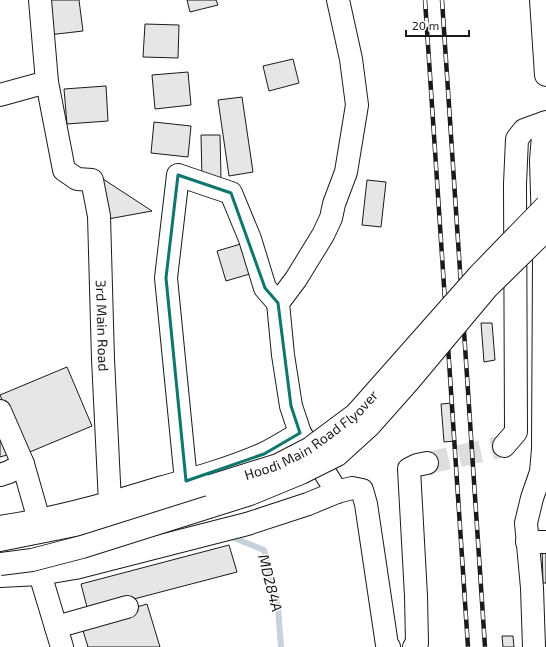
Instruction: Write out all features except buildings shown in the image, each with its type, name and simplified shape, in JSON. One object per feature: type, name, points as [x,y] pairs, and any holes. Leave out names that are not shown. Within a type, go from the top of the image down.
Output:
[{"type":"street","points":[[0,95],[47,82],[40,0]]},
{"type":"street","points":[[278,303],[296,279],[323,235],[331,218],[334,204],[346,172],[357,105],[351,59],[338,0]]},
{"type":"street","points":[[541,0],[546,75]]},
{"type":"street","name":"3rd Main Road","points":[[47,82],[64,170],[77,179],[92,180],[99,216],[103,359],[110,503]]},
{"type":"street","points":[[504,446],[516,432],[515,184],[517,139],[524,130],[545,122],[541,160],[545,242],[543,449],[541,472],[532,498],[526,523],[536,542],[539,588],[538,645]]},
{"type":"street","points":[[186,481],[166,278],[178,175],[231,193],[250,239],[266,288],[278,303],[283,355],[290,399],[300,433],[337,492]]},
{"type":"street","name":"Hoodi Main Road Flyover","points":[[0,540],[95,521],[278,465],[309,449],[356,414],[479,275],[546,206]]},
{"type":"street","name":"Hoodi Main Road Flyover","points":[[0,564],[32,560],[82,547],[250,494],[301,473],[337,455],[370,425],[487,288],[545,242]]},
{"type":"street","points":[[0,411],[23,464],[39,520]]},
{"type":"street","points":[[0,527],[29,523],[110,503],[212,473],[264,454],[300,433]]},
{"type":"street","points":[[414,647],[417,644],[416,596],[409,469],[427,463]]},
{"type":"street","points":[[0,475],[23,464]]},
{"type":"street","points":[[0,576],[40,574],[75,568],[247,524],[352,488],[362,490],[366,504],[387,644],[389,647]]},
{"type":"street","points":[[40,574],[59,637],[127,607]]},
{"type":"highlighted area","points":[[178,175],[231,193],[265,288],[278,303],[291,406],[300,433],[264,454],[186,481],[166,278]]},
{"type":"waterway","name":"MD284A","points":[[234,538],[264,550],[278,607],[281,647]]},
{"type":"tunnel","points":[[427,463],[504,446]]},
{"type":"railway","points":[[425,0],[468,647]]},
{"type":"railway","points":[[442,0],[485,647]]}]
